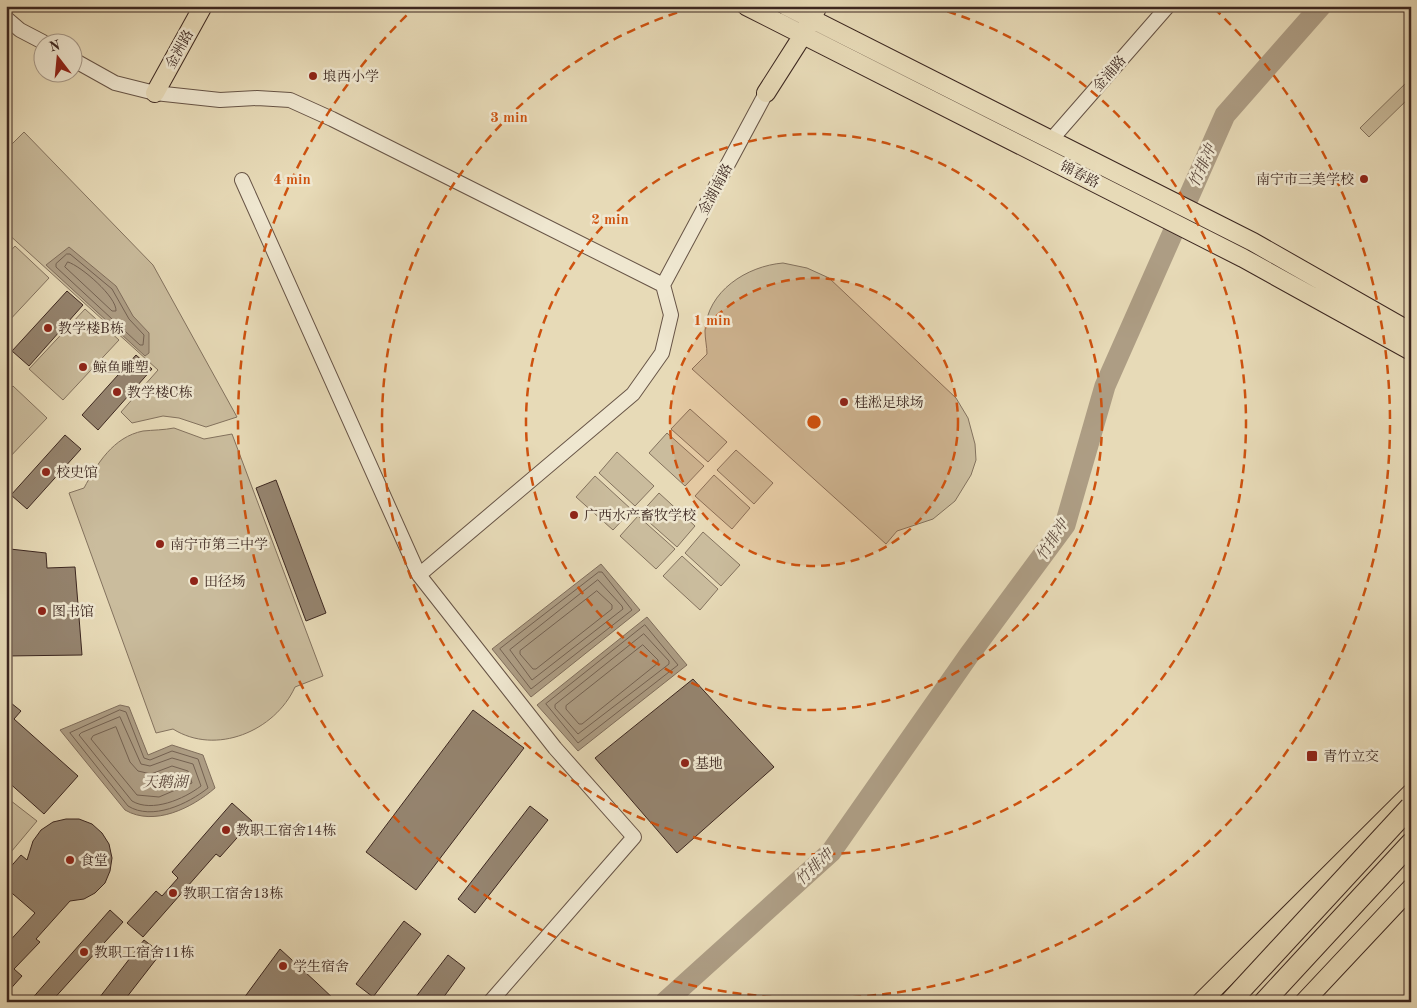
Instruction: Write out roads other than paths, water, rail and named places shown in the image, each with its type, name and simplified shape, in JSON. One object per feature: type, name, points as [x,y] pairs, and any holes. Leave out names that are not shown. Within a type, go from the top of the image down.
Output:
[{"type":"highway","points":[[1230,1002],[1407,803]]},
{"type":"highway","points":[[1264,1002],[1411,844]]},
{"type":"main road","name":"金洲路","points":[[155,93],[203,6]]},
{"type":"main road","name":"锦春路","points":[[746,6],[1243,258],[1411,351]]},
{"type":"main road","name":"锦春路","points":[[802,10],[1051,140],[1253,242],[1411,332]]},
{"type":"main road","name":"金湖南路","points":[[766,93],[796,31],[802,10]]},
{"type":"main road","points":[[1201,1002],[1407,803]]},
{"type":"main road","points":[[1304,1002],[1411,888]]},
{"type":"street","name":"金浦路","points":[[1051,140],[1168,6]]},
{"type":"street","points":[[6,18],[20,30],[32,36]]},
{"type":"street","points":[[82,65],[115,83],[155,93],[220,100],[258,98],[290,100],[332,119],[663,285],[671,315],[662,353],[633,394],[419,574]]},
{"type":"street","name":"金湖南路","points":[[663,285],[766,93]]},
{"type":"street","points":[[242,180],[419,574],[555,748],[634,837],[490,1002]]},
{"type":"water","points":[[69,247],[116,286],[133,316],[149,333],[149,353],[145,356],[46,265]]},
{"type":"water","points":[[601,564],[640,610],[531,697],[492,649]]},
{"type":"water","points":[[647,617],[687,665],[578,751],[537,705]]},
{"type":"water","name":"天鹅湖","points":[[120,705],[129,707],[148,755],[172,745],[203,755],[215,788],[184,808],[160,816],[136,815],[125,810],[60,730]]},
{"type":"waterway","name":"竹排冲","points":[[665,1002],[831,852],[969,655],[1065,525],[1105,386],[1225,115],[1321,6]]},
{"type":"place","name":"埌西小学","points":[[313,76]]},
{"type":"place","name":"南宁市三美学校","points":[[1364,179]]},
{"type":"place","name":"教学楼B栋","points":[[48,328]]},
{"type":"place","name":"鲸鱼雕塑","points":[[83,367]]},
{"type":"place","name":"教学楼C栋","points":[[117,392]]},
{"type":"place","name":"桂淞足球场","points":[[844,402]]},
{"type":"place","name":"校史馆","points":[[46,472]]},
{"type":"place","name":"广西水产畜牧学校","points":[[574,515]]},
{"type":"place","name":"南宁市第三中学","points":[[160,544]]},
{"type":"place","name":"田径场","points":[[194,581]]},
{"type":"place","name":"图书馆","points":[[42,611]]},
{"type":"place","name":"青竹立交","points":[[1312,756]]},
{"type":"place","name":"基地","points":[[685,763]]},
{"type":"place","name":"教职工宿舍14栋","points":[[226,830]]},
{"type":"place","name":"食堂","points":[[70,860]]},
{"type":"place","name":"教职工宿舍13栋","points":[[173,893]]},
{"type":"place","name":"教职工宿舍11栋","points":[[84,952]]},
{"type":"place","name":"学生宿舍","points":[[283,966]]}]
